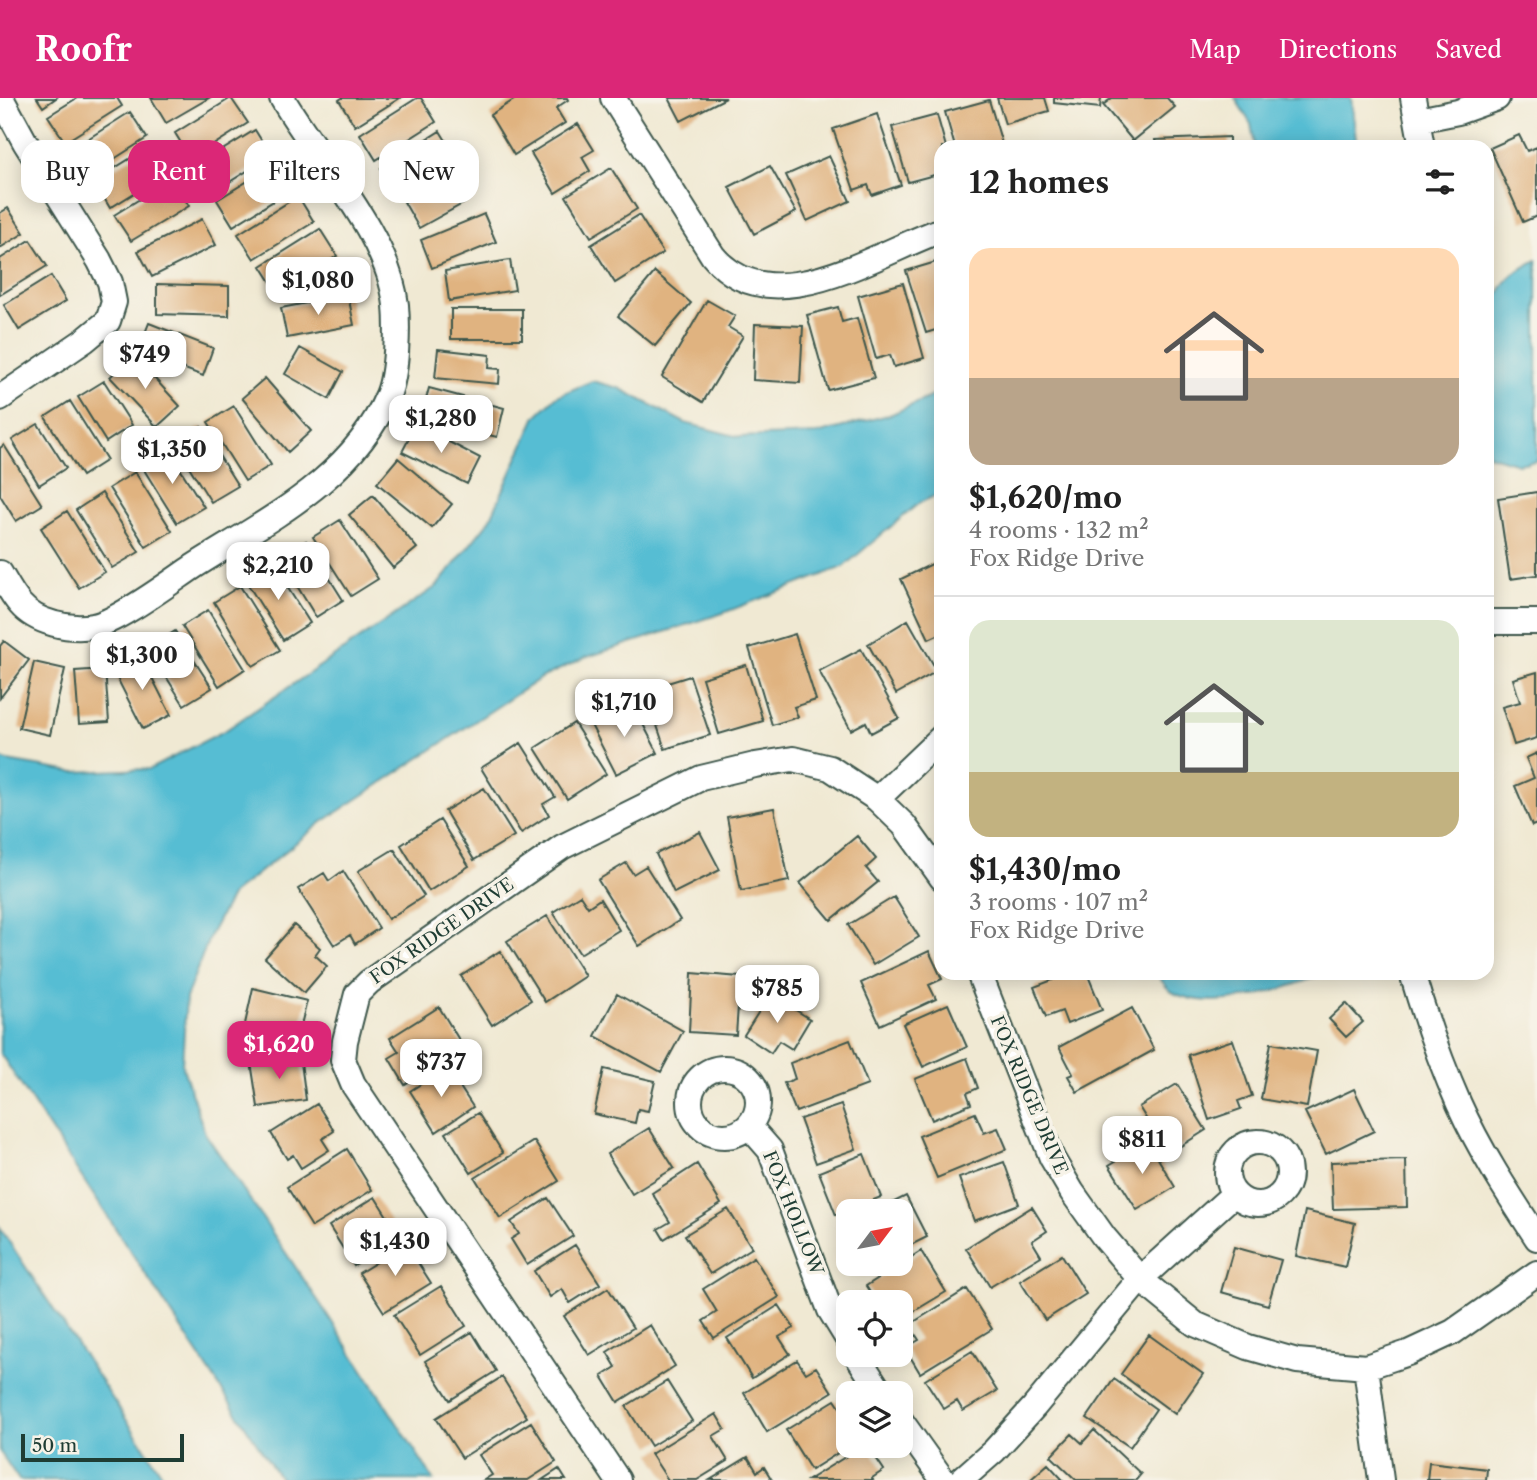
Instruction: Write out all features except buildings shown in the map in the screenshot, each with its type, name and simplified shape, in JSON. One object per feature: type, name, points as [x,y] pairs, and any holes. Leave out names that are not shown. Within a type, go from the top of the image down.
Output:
[{"type":"street","points":[[0,398],[85,340],[108,321],[114,302],[110,282],[99,260],[25,142],[1,98]]},
{"type":"street","points":[[0,573],[21,606],[48,623],[95,626],[122,613],[234,543],[318,484],[348,457],[374,420],[389,393],[395,354],[396,305],[388,272],[374,240],[282,98]]},
{"type":"street","points":[[613,98],[713,256],[726,271],[761,283],[790,285],[835,276],[934,233]]},
{"type":"street","points":[[1421,140],[1416,109],[1458,112],[1497,98]]},
{"type":"street","points":[[1494,622],[1537,622]]},
{"type":"street","points":[[877,799],[934,745]]},
{"type":"street","name":"FOX RIDGE DRIVE","points":[[618,1480],[353,1084],[343,1060],[350,1014],[357,995],[369,982],[562,847],[701,778],[793,759],[830,768],[877,799],[904,825],[934,867]]},
{"type":"street","name":"FOX RIDGE DRIVE","points":[[982,980],[1052,1158],[1072,1192],[1104,1237],[1140,1279],[1195,1324],[1248,1347],[1297,1361],[1366,1367],[1408,1353],[1453,1332],[1537,1273]]},
{"type":"street","points":[[1414,980],[1430,1034],[1460,1106],[1495,1172],[1537,1238]]},
{"type":"street","name":"FOX HOLLOW","points":[[749,1126],[770,1150],[836,1319]]},
{"type":"street","points":[[961,1480],[994,1451],[1026,1416],[1140,1279],[1234,1194]]},
{"type":"street","points":[[1366,1367],[1381,1480]]},
{"type":"street","points":[[913,1438],[943,1480]]},
{"type":"water","points":[[1235,98],[1351,98],[1356,140],[1254,140],[1251,124]]},
{"type":"water","points":[[1537,260],[1537,461],[1518,464],[1494,457],[1494,308],[1506,282]]},
{"type":"water","points":[[592,381],[619,388],[685,423],[739,437],[817,434],[892,414],[934,395],[934,496],[919,503],[843,567],[723,613],[584,658],[541,678],[322,822],[232,894],[211,933],[186,998],[182,1065],[205,1133],[434,1480],[281,1480],[0,1053],[0,758],[72,772],[150,769],[226,730],[437,586],[490,520],[536,416],[557,396]]},
{"type":"water","points":[[1162,980],[1307,980],[1271,992],[1230,1000],[1191,999],[1174,993]]},
{"type":"water","points":[[0,1228],[166,1480],[19,1480],[0,1452]]}]
